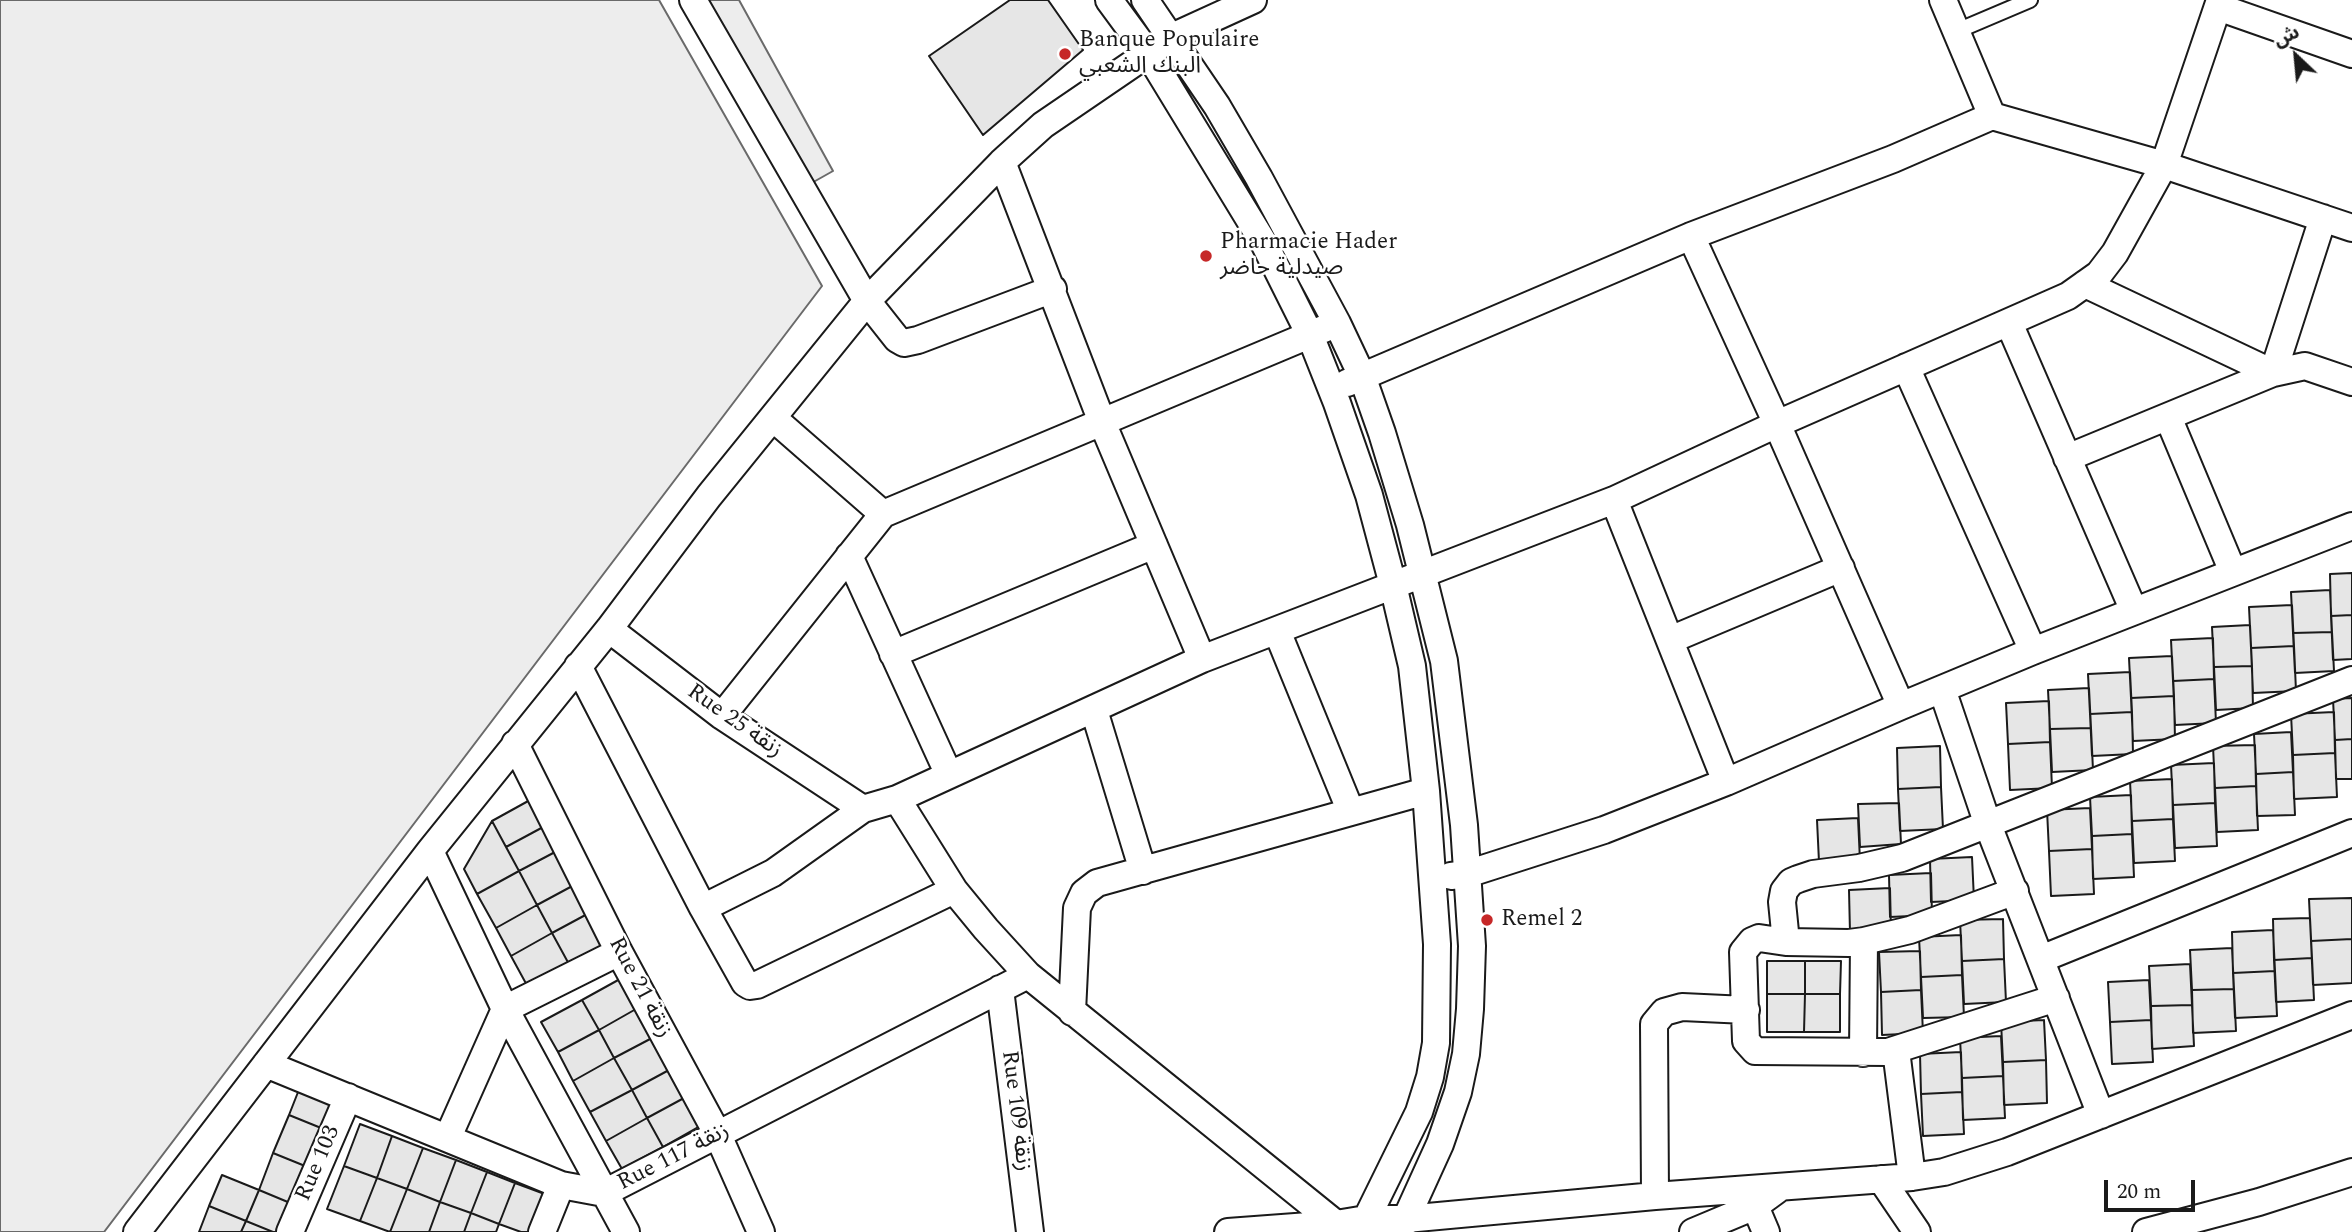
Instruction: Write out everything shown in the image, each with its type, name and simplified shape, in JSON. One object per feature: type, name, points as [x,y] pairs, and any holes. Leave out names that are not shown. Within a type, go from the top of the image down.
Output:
[{"type":"street","points":[[693,0],[867,301],[897,339],[904,342],[918,341],[1053,289]]},
{"type":"street","points":[[1109,0],[1148,53],[1265,245],[1310,335],[1369,495],[1412,666],[1426,791],[1437,944],[1436,1043],[1430,1077],[1419,1112],[1354,1225]]},
{"type":"street","points":[[1145,0],[1217,106],[1259,178],[1337,323],[1362,376],[1393,467],[1423,572],[1444,661],[1464,825],[1472,946],[1466,1054],[1458,1092],[1440,1144],[1403,1226]]},
{"type":"street","points":[[137,1232],[430,851],[609,629],[709,496],[867,301],[1003,162],[1043,125],[1172,37],[1254,0]]},
{"type":"street","points":[[1943,0],[1992,116]]},
{"type":"street","points":[[703,908],[772,873],[863,808],[897,799],[1202,659],[1614,500],[1777,424],[2068,296],[2099,274],[2115,253],[2164,165],[2219,3],[2352,54]]},
{"type":"street","points":[[1332,389],[1691,236],[1893,159],[1992,116],[2164,165],[2352,228]]},
{"type":"street","points":[[1003,162],[1102,422],[1202,659]]},
{"type":"street","points":[[2273,373],[2323,218]]},
{"type":"street","points":[[1691,236],[1901,705]]},
{"type":"street","points":[[2085,284],[2273,373]]},
{"type":"street","points":[[722,716],[883,514],[1337,323]]},
{"type":"street","points":[[2009,323],[2134,611]]},
{"type":"street","points":[[2067,458],[2273,373],[2305,366],[2352,382]]},
{"type":"street","points":[[1906,367],[2033,651]]},
{"type":"street","points":[[2168,417],[2233,572]]},
{"type":"street","points":[[773,418],[883,514]]},
{"type":"street","points":[[1614,500],[1726,782]]},
{"type":"street","points":[[1432,880],[1467,874],[1604,830],[1726,782],[1901,705],[2033,651],[2352,526]]},
{"type":"street","points":[[893,654],[1154,545]]},
{"type":"street","points":[[849,556],[948,775]]},
{"type":"street","points":[[1670,640],[1841,568]]},
{"type":"street","name":"Rue 25 زنقة","points":[[609,629],[722,716],[863,808]]},
{"type":"street","points":[[1277,631],[1351,812]]},
{"type":"street","points":[[578,666],[740,978],[750,986],[954,890]]},
{"type":"street","points":[[1786,942],[1782,902],[1784,891],[1791,882],[1812,874],[1859,869],[1902,858],[2352,680]]},
{"type":"street","points":[[1942,689],[1988,825],[2101,1115]]},
{"type":"street","points":[[1094,710],[1143,871]]},
{"type":"street","name":"Rue 21 زنقة","points":[[515,744],[619,952],[718,1135],[761,1232]]},
{"type":"street","points":[[1072,1012],[1077,908],[1084,893],[1097,883],[1426,791]]},
{"type":"street","points":[[897,799],[954,890],[1028,975],[1072,1012],[1354,1225]]},
{"type":"street","points":[[2041,959],[2352,833]]},
{"type":"street","points":[[430,851],[505,1009],[626,1232]]},
{"type":"street","points":[[2015,891],[1910,930],[1864,941],[1786,942],[1759,938],[1746,946],[1743,952],[1745,1038],[1755,1051],[1888,1052],[2056,998]]},
{"type":"street","points":[[1863,1053],[1864,941]]},
{"type":"street","points":[[448,1137],[505,1009],[619,952]]},
{"type":"street","name":"Rue 117 زنقة","points":[[266,1064],[561,1185],[604,1193],[1028,975]]},
{"type":"street","name":"Rue 109 زنقة","points":[[1000,989],[1031,1232]]},
{"type":"street","points":[[1656,1196],[1654,1024],[1664,1012],[1682,1007],[1746,1010]]},
{"type":"street","points":[[1228,1232],[1354,1225],[1403,1226],[1656,1196],[1912,1177],[1976,1163],[2352,1015]]},
{"type":"street","points":[[1896,1050],[1912,1177]]},
{"type":"street","name":"Rue 103","points":[[290,1232],[348,1097]]},
{"type":"street","points":[[2146,1232],[2259,1202],[2352,1172]]},
{"type":"street","points":[[1881,1179],[1917,1232]]},
{"type":"street","points":[[542,1232],[561,1185]]},
{"type":"street","points":[[1693,1232],[1755,1206],[1783,1186]]},
{"type":"street","points":[[1755,1206],[1766,1232]]},
{"type":"lane","points":[[1957,31],[2030,0]]},
{"type":"shaded area","points":[[0,0],[659,0],[822,286],[104,1232],[0,1232]]},
{"type":"shaded area","points":[[693,0],[739,0],[833,171],[801,189]]},
{"type":"building","points":[[1010,0],[1048,0],[1083,50],[983,135],[929,56]]},
{"type":"building","points":[[2352,573],[2352,615],[2331,616],[2330,574]]},
{"type":"building","points":[[2330,590],[2332,632],[2293,633],[2291,592]]},
{"type":"building","points":[[2292,605],[2294,646],[2251,648],[2249,607]]},
{"type":"building","points":[[2352,615],[2352,659],[2333,660],[2331,616]]},
{"type":"building","points":[[2250,625],[2252,666],[2214,667],[2212,627]]},
{"type":"building","points":[[2332,632],[2334,671],[2295,673],[2293,633]]},
{"type":"building","points":[[2213,638],[2214,679],[2173,681],[2171,640]]},
{"type":"building","points":[[2294,646],[2296,691],[2253,693],[2251,648]]},
{"type":"building","points":[[2172,656],[2174,696],[2131,698],[2129,658]]},
{"type":"building","points":[[2252,666],[2253,708],[2216,710],[2214,667]]},
{"type":"building","points":[[2130,672],[2132,712],[2090,714],[2088,674]]},
{"type":"building","points":[[2214,679],[2216,723],[2175,725],[2173,681]]},
{"type":"building","points":[[2089,688],[2091,728],[2050,729],[2048,690]]},
{"type":"building","points":[[2174,696],[2175,739],[2133,741],[2131,698]]},
{"type":"building","points":[[2352,698],[2352,739],[2335,740],[2333,699]]},
{"type":"building","points":[[2049,701],[2050,742],[2008,744],[2006,703]]},
{"type":"building","points":[[2132,712],[2133,754],[2092,756],[2090,714]]},
{"type":"building","points":[[2334,712],[2335,753],[2293,755],[2291,714]]},
{"type":"building","points":[[2091,728],[2093,770],[2052,772],[2050,729]]},
{"type":"building","points":[[2291,732],[2293,772],[2256,774],[2254,734]]},
{"type":"building","points":[[2352,739],[2352,779],[2336,779],[2335,740]]},
{"type":"building","points":[[2050,742],[2052,788],[2010,790],[2008,744]]},
{"type":"building","points":[[2255,745],[2256,786],[2215,788],[2213,746]]},
{"type":"building","points":[[1940,746],[1941,787],[1898,789],[1897,748]]},
{"type":"building","points":[[2335,753],[2337,797],[2294,799],[2293,755]]},
{"type":"building","points":[[2214,763],[2215,803],[2173,805],[2171,765]]},
{"type":"building","points":[[2293,772],[2295,815],[2257,816],[2256,774]]},
{"type":"building","points":[[2172,779],[2173,819],[2132,821],[2130,781]]},
{"type":"building","points":[[2256,786],[2258,830],[2217,832],[2215,788]]},
{"type":"building","points":[[1941,787],[1943,829],[1900,831],[1898,789]]},
{"type":"building","points":[[2131,795],[2132,834],[2092,836],[2090,797]]},
{"type":"building","points":[[530,800],[545,826],[506,847],[492,821]]},
{"type":"building","points":[[1899,803],[1901,844],[1860,847],[1858,804]]},
{"type":"building","points":[[2215,803],[2217,846],[2175,848],[2173,805]]},
{"type":"building","points":[[2090,808],[2092,849],[2049,851],[2047,810]]},
{"type":"building","points":[[1858,818],[1860,861],[1819,862],[1817,820]]},
{"type":"building","points":[[2173,819],[2175,861],[2134,863],[2132,821]]},
{"type":"building","points":[[492,821],[519,871],[477,894],[464,869]]},
{"type":"building","points":[[545,826],[557,851],[519,871],[506,847]]},
{"type":"building","points":[[2132,834],[2134,877],[2093,879],[2092,836]]},
{"type":"building","points":[[2092,849],[2094,894],[2051,896],[2049,851]]},
{"type":"building","points":[[557,851],[576,884],[537,905],[519,871]]},
{"type":"building","points":[[1972,857],[1974,900],[1931,902],[1930,859]]},
{"type":"building","points":[[519,871],[537,905],[496,928],[477,894]]},
{"type":"building","points":[[1931,873],[1932,915],[1890,917],[1889,875]]},
{"type":"building","points":[[576,884],[591,912],[552,933],[537,905]]},
{"type":"building","points":[[1890,888],[1891,931],[1850,933],[1849,890]]},
{"type":"building","points":[[2352,898],[2352,939],[2311,941],[2309,899]]},
{"type":"building","points":[[537,905],[552,933],[511,956],[496,928]]},
{"type":"building","points":[[591,912],[609,946],[570,966],[552,933]]},
{"type":"building","points":[[2310,918],[2312,958],[2274,960],[2273,919]]},
{"type":"building","points":[[2003,919],[2004,959],[1962,961],[1960,920]]},
{"type":"building","points":[[2273,930],[2275,971],[2233,973],[2232,932]]},
{"type":"building","points":[[552,933],[570,966],[529,989],[511,956]]},
{"type":"building","points":[[1961,935],[1962,975],[1921,977],[1919,937]]},
{"type":"building","points":[[2352,939],[2352,983],[2313,985],[2311,941]]},
{"type":"building","points":[[2232,948],[2234,989],[2192,990],[2190,950]]},
{"type":"building","points":[[1920,951],[1921,990],[1881,992],[1879,952]]},
{"type":"building","points":[[2312,958],[2314,1000],[2276,1002],[2274,960]]},
{"type":"building","points":[[2004,959],[2006,1002],[1964,1004],[1962,961]]},
{"type":"building","points":[[1767,961],[1805,961],[1805,994],[1767,994]]},
{"type":"building","points":[[1805,961],[1841,961],[1840,994],[1805,994]]},
{"type":"building","points":[[2190,964],[2192,1005],[2151,1006],[2149,966]]},
{"type":"building","points":[[2275,971],[2277,1016],[2235,1018],[2233,973]]},
{"type":"building","points":[[1962,975],[1964,1017],[1923,1018],[1921,977]]},
{"type":"building","points":[[620,979],[636,1009],[599,1030],[582,1000]]},
{"type":"building","points":[[2149,980],[2151,1020],[2110,1022],[2108,982]]},
{"type":"building","points":[[2234,989],[2236,1031],[2193,1033],[2192,990]]},
{"type":"building","points":[[1921,990],[1923,1033],[1882,1035],[1881,992]]},
{"type":"building","points":[[1767,994],[1805,994],[1804,1032],[1767,1032]]},
{"type":"building","points":[[1805,994],[1840,994],[1840,1032],[1804,1032]]},
{"type":"building","points":[[582,1000],[599,1030],[558,1052],[541,1022]]},
{"type":"building","points":[[2192,1005],[2194,1046],[2152,1049],[2151,1006]]},
{"type":"building","points":[[636,1009],[652,1038],[614,1058],[599,1030]]},
{"type":"building","points":[[2044,1020],[2046,1060],[2003,1062],[2001,1022]]},
{"type":"building","points":[[2151,1020],[2153,1062],[2112,1064],[2110,1022]]},
{"type":"building","points":[[599,1030],[614,1058],[573,1081],[558,1052]]},
{"type":"building","points":[[2001,1036],[2003,1076],[1962,1078],[1960,1038]]},
{"type":"building","points":[[652,1038],[669,1070],[632,1090],[614,1058]]},
{"type":"building","points":[[1961,1052],[1962,1092],[1921,1094],[1920,1054]]},
{"type":"building","points":[[614,1058],[632,1090],[590,1112],[573,1081]]},
{"type":"building","points":[[2046,1060],[2047,1103],[2004,1105],[2003,1062]]},
{"type":"building","points":[[669,1070],[684,1098],[647,1118],[632,1090]]},
{"type":"building","points":[[2003,1076],[2005,1118],[1963,1120],[1962,1078]]},
{"type":"building","points":[[302,1082],[339,1097],[326,1130],[289,1115]]},
{"type":"building","points":[[632,1090],[647,1118],[606,1141],[590,1112]]},
{"type":"building","points":[[1962,1092],[1964,1134],[1923,1136],[1921,1094]]},
{"type":"building","points":[[684,1098],[700,1126],[663,1147],[647,1118]]},
{"type":"building","points":[[289,1115],[326,1130],[310,1168],[273,1153]]},
{"type":"building","points":[[647,1118],[663,1147],[622,1169],[606,1141]]},
{"type":"building","points":[[360,1124],[392,1136],[377,1178],[344,1166]]},
{"type":"building","points":[[392,1136],[423,1148],[407,1189],[377,1178]]},
{"type":"building","points":[[423,1148],[456,1160],[440,1202],[407,1189]]},
{"type":"building","points":[[273,1153],[310,1168],[295,1205],[259,1190]]},
{"type":"building","points":[[456,1160],[487,1172],[471,1213],[440,1202]]},
{"type":"building","points":[[344,1166],[377,1178],[360,1221],[327,1209]]},
{"type":"building","points":[[487,1172],[515,1183],[499,1224],[471,1213]]},
{"type":"building","points":[[222,1175],[259,1190],[246,1221],[209,1206]]},
{"type":"building","points":[[377,1178],[407,1189],[390,1232],[360,1221]]},
{"type":"building","points":[[515,1183],[550,1196],[536,1232],[521,1232],[499,1224]]},
{"type":"building","points":[[407,1189],[440,1202],[429,1232],[390,1232]]},
{"type":"building","points":[[259,1190],[295,1205],[284,1232],[273,1232],[246,1221]]},
{"type":"building","points":[[440,1202],[471,1213],[464,1232],[429,1232]]},
{"type":"building","points":[[209,1206],[246,1221],[241,1232],[199,1232]]},
{"type":"building","points":[[471,1213],[499,1224],[496,1232],[464,1232]]},
{"type":"building","points":[[246,1221],[273,1232],[241,1232]]},
{"type":"place","name":"Banque Populaire البنك الشعبي","points":[[1065,54]]},
{"type":"place","name":"Pharmacie Hader صيدلية حاضر","points":[[1206,256]]},
{"type":"place","name":"Remel 2","points":[[1487,920]]}]
